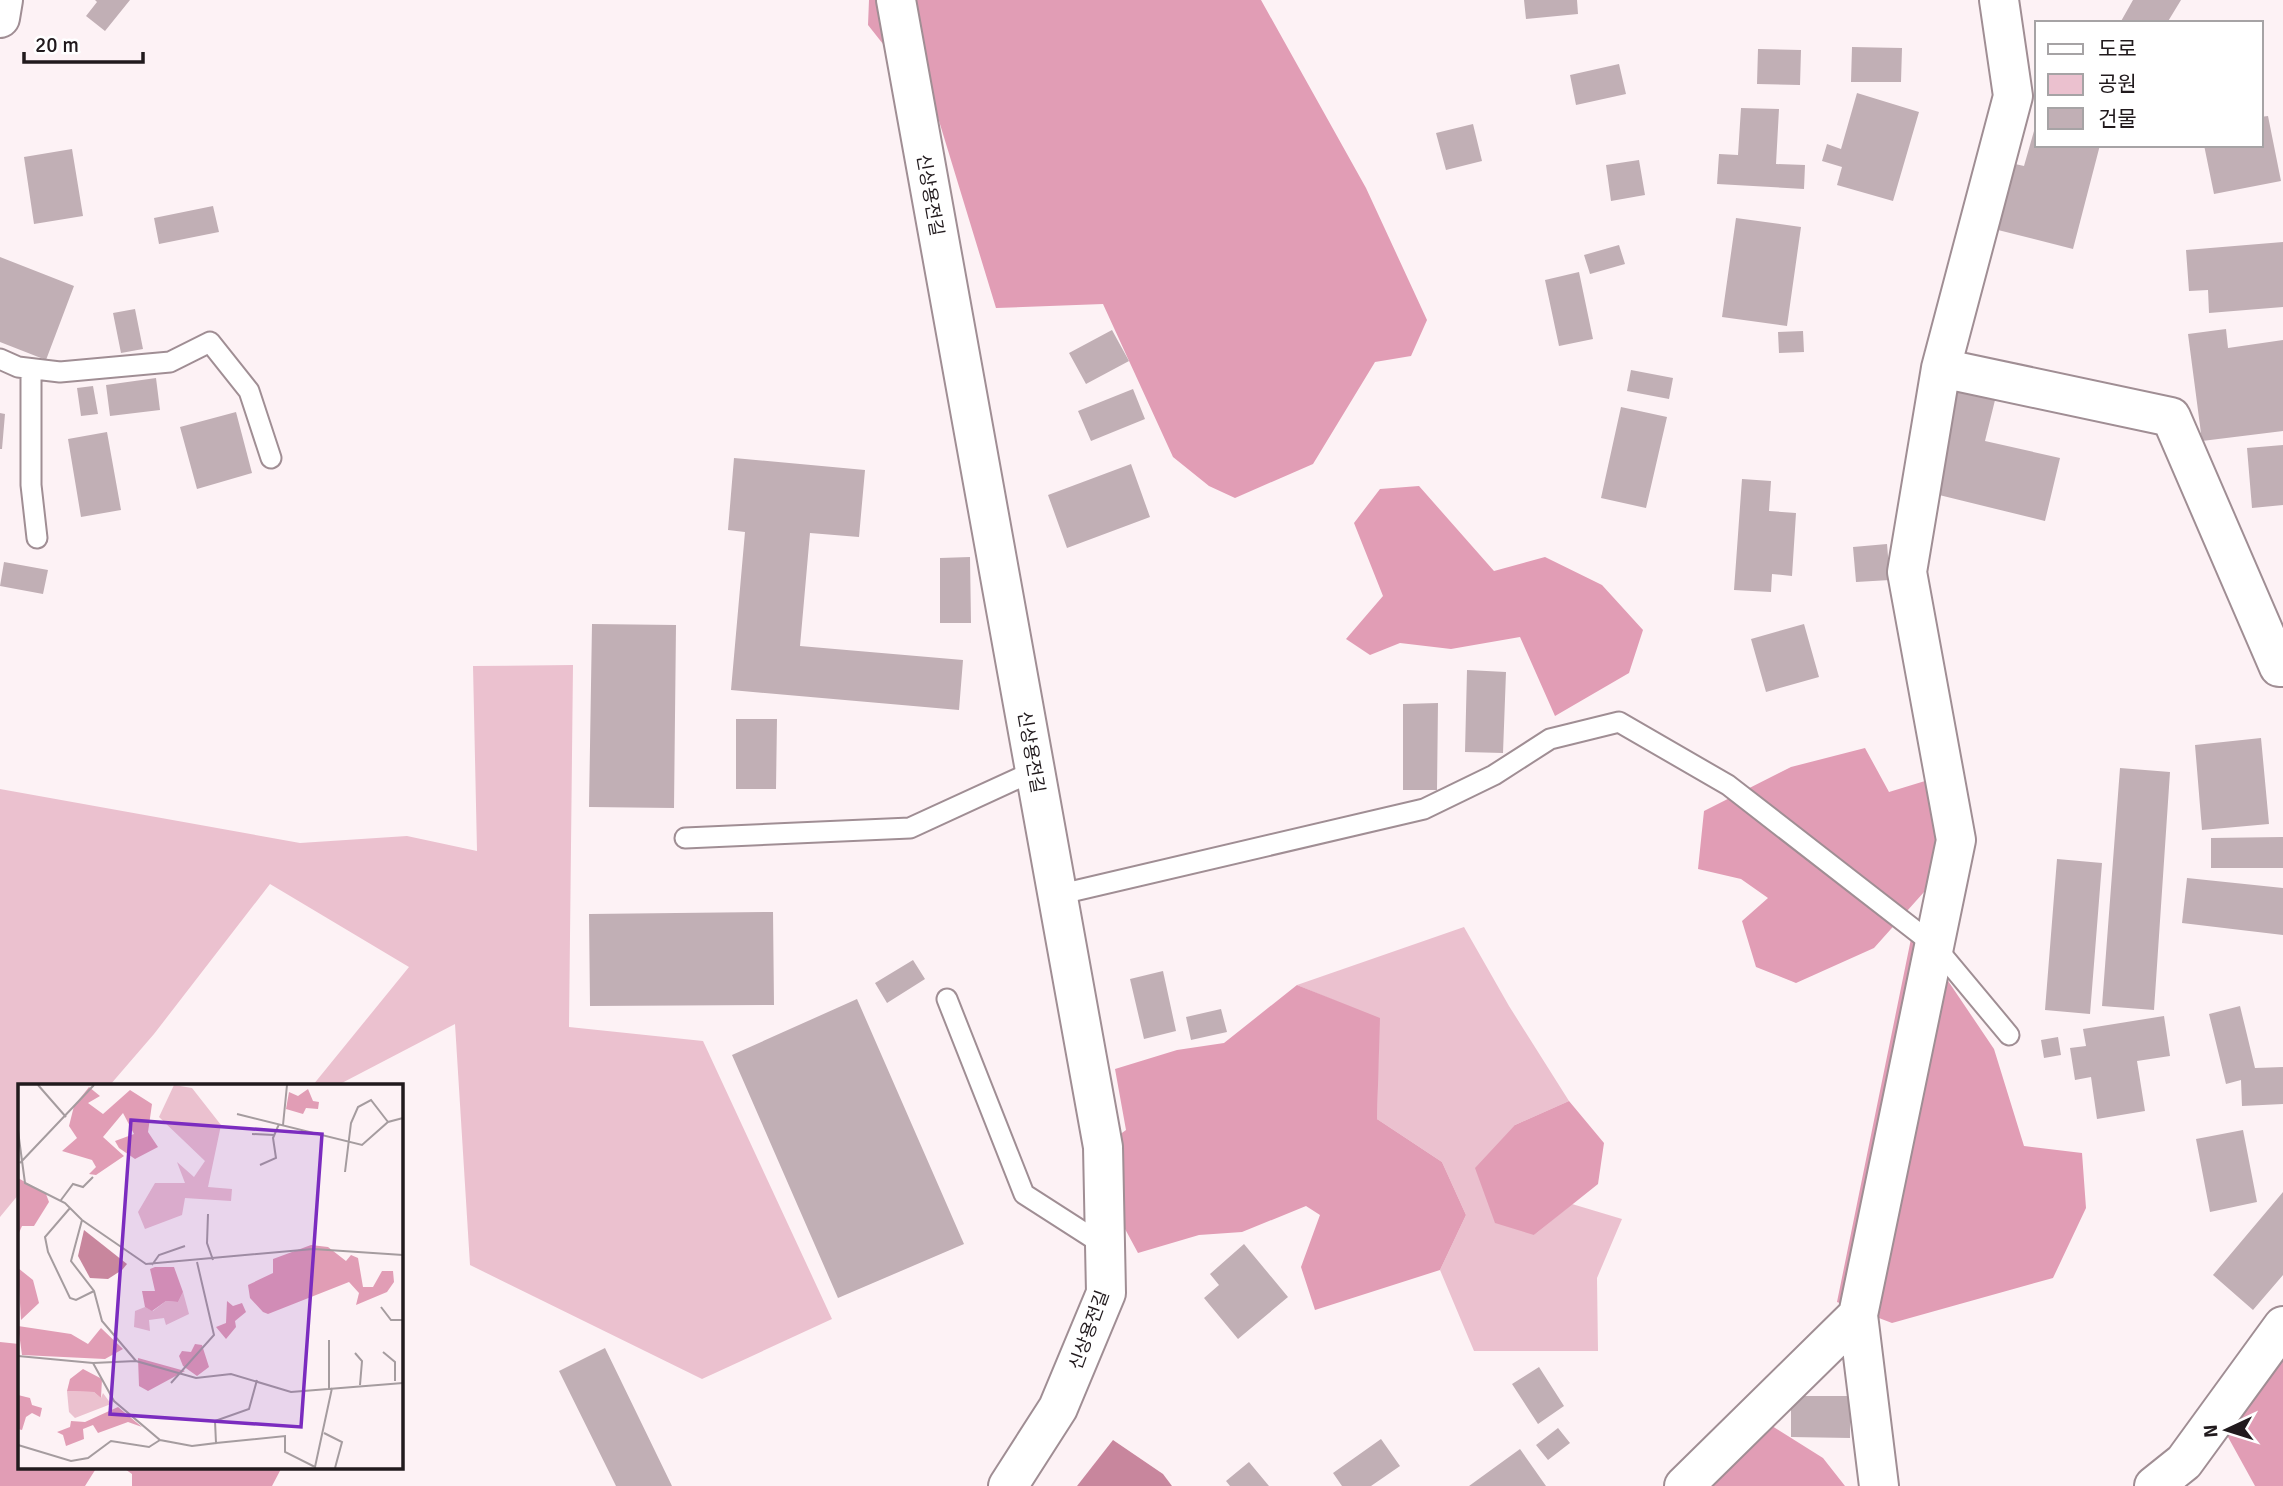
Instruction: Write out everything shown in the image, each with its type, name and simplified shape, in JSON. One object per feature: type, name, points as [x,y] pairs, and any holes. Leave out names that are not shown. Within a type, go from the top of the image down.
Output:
[{"type":"street","points":[[0,18],[3,0]]},
{"type":"street","name":"신상용전길","points":[[896,0],[1103,1147],[1106,1293],[1058,1408],[1008,1486]]},
{"type":"street","points":[[1879,1486],[1858,1315],[1956,840],[1907,572],[1941,368],[2013,96],[1999,0]]},
{"type":"street","points":[[1941,368],[2171,416],[2279,667],[2283,667]]},
{"type":"street","points":[[1684,1486],[1858,1315]]},
{"type":"street","points":[[2154,1486],[2184,1462],[2283,1326]]},
{"type":"lane","points":[[0,359],[18,367],[60,372],[170,362],[210,342],[249,391],[271,458]]},
{"type":"lane","points":[[31,369],[31,485],[37,538]]},
{"type":"lane","points":[[1057,895],[1424,809],[1494,775],[1550,739],[1619,722],[1728,785],[1934,945],[2009,1035]]},
{"type":"lane","points":[[685,838],[910,828],[1034,771]]},
{"type":"lane","points":[[947,999],[1024,1194],[1105,1246]]},
{"type":"green space","points":[[573,665],[569,1027],[703,1041],[832,1319],[702,1379],[470,1265],[455,1024],[340,1084],[314,1084],[409,967],[270,884],[154,1034],[111,1084],[18,1084],[18,1195],[0,1217],[0,789],[300,843],[407,836],[477,851],[473,666]]},
{"type":"green space","points":[[1464,927],[1509,1006],[1569,1101],[1515,1125],[1534,1235],[1572,1204],[1622,1219],[1597,1278],[1598,1351],[1474,1351],[1440,1270],[1466,1215],[1442,1162],[1377,1119],[1379,1019],[1297,985]]},
{"type":"shaded area","points":[[869,0],[1261,0],[1366,188],[1427,320],[1411,356],[1375,362],[1313,464],[1235,498],[1209,486],[1173,457],[1103,304],[996,308],[936,111],[868,25]]},
{"type":"shaded area","points":[[1419,486],[1494,571],[1545,557],[1602,585],[1643,630],[1629,673],[1555,716],[1520,637],[1451,649],[1400,643],[1370,655],[1346,639],[1383,596],[1354,523],[1380,489]]},
{"type":"shaded area","points":[[1865,748],[1889,792],[1925,781],[1943,835],[1924,892],[1874,948],[1796,983],[1756,967],[1742,921],[1768,898],[1741,879],[1698,869],[1704,811],[1791,767]]},
{"type":"shaded area","points":[[1913,929],[1994,1049],[2024,1146],[2082,1153],[2086,1208],[2053,1278],[1892,1323],[1837,1302]]},
{"type":"shaded area","points":[[1297,985],[1380,1018],[1377,1119],[1442,1162],[1466,1215],[1440,1270],[1315,1310],[1301,1267],[1320,1215],[1306,1206],[1242,1232],[1199,1235],[1138,1253],[1118,1216],[1115,1138],[1126,1130],[1115,1069],[1177,1050],[1224,1043]]},
{"type":"shaded area","points":[[1569,1101],[1604,1143],[1598,1184],[1534,1235],[1495,1223],[1475,1168],[1515,1125]]},
{"type":"shaded area","points":[[0,1342],[18,1344],[18,1468],[96,1468],[85,1486],[0,1486]]},
{"type":"shaded area","points":[[2283,1344],[2283,1486],[2255,1486],[2223,1428]]},
{"type":"shaded area","points":[[1772,1426],[1823,1458],[1845,1486],[1706,1486]]},
{"type":"shaded area","points":[[1113,1440],[1163,1474],[1172,1486],[1077,1486]]},
{"type":"shaded area","points":[[123,1468],[281,1468],[272,1486],[132,1486],[132,1474]]},
{"type":"building","points":[[95,0],[130,0],[105,31],[86,16],[97,2]]},
{"type":"building","points":[[1524,0],[1577,0],[1578,14],[1526,19]]},
{"type":"building","points":[[2133,0],[2181,0],[2168,21],[2121,21]]},
{"type":"building","points":[[1852,47],[1902,48],[1901,82],[1851,82]]},
{"type":"building","points":[[1758,49],[1801,50],[1800,85],[1757,84]]},
{"type":"building","points":[[1619,64],[1626,94],[1576,105],[1570,75]]},
{"type":"building","points":[[1857,93],[1919,112],[1893,201],[1837,185],[1842,167],[1822,161],[1827,144],[1841,149]]},
{"type":"building","points":[[1741,108],[1779,109],[1776,164],[1805,165],[1804,189],[1717,184],[1719,154],[1738,155]]},
{"type":"building","points":[[2268,116],[2281,181],[2214,194],[2204,147],[2262,147],[2262,117]]},
{"type":"building","points":[[1473,124],[1482,161],[1446,170],[1436,133]]},
{"type":"building","points":[[2035,128],[2035,147],[2099,147],[2073,249],[1998,230],[2015,164],[2024,166]]},
{"type":"building","points":[[72,149],[83,216],[34,224],[24,157]]},
{"type":"building","points":[[1639,160],[1645,195],[1611,201],[1606,165]]},
{"type":"building","points":[[213,206],[219,232],[159,244],[154,218]]},
{"type":"building","points":[[1736,218],[1801,227],[1787,326],[1722,317]]},
{"type":"building","points":[[2283,242],[2283,307],[2209,313],[2208,290],[2189,291],[2186,250]]},
{"type":"building","points":[[1619,245],[1625,264],[1590,274],[1584,255]]},
{"type":"building","points":[[0,257],[74,286],[46,360],[0,342]]},
{"type":"building","points":[[1579,272],[1593,339],[1559,346],[1545,280]]},
{"type":"building","points":[[135,309],[143,349],[121,353],[113,313]]},
{"type":"building","points":[[2226,329],[2228,348],[2283,340],[2283,431],[2202,441],[2188,334]]},
{"type":"building","points":[[1112,330],[1129,361],[1086,384],[1069,353]]},
{"type":"building","points":[[1803,331],[1804,352],[1779,353],[1778,332]]},
{"type":"building","points":[[1631,370],[1673,378],[1669,399],[1627,391]]},
{"type":"building","points":[[156,378],[160,410],[110,416],[106,385]]},
{"type":"building","points":[[93,386],[98,414],[81,416],[77,388]]},
{"type":"building","points":[[1957,387],[1996,396],[1985,441],[2060,458],[2045,521],[1931,493]]},
{"type":"building","points":[[1133,389],[1145,419],[1091,441],[1078,411]]},
{"type":"building","points":[[1621,407],[1667,417],[1646,508],[1601,498]]},
{"type":"building","points":[[236,412],[252,473],[197,489],[180,427]]},
{"type":"building","points":[[0,413],[5,414],[2,449],[0,449]]},
{"type":"building","points":[[107,432],[121,510],[81,517],[68,439]]},
{"type":"building","points":[[2283,445],[2283,505],[2252,508],[2247,448]]},
{"type":"building","points":[[734,458],[865,470],[859,537],[810,533],[800,646],[963,660],[959,710],[731,690],[745,532],[728,530]]},
{"type":"building","points":[[1131,464],[1150,517],[1067,548],[1048,495]]},
{"type":"building","points":[[1742,479],[1771,481],[1769,511],[1796,513],[1792,576],[1772,574],[1771,592],[1734,590]]},
{"type":"building","points":[[1887,544],[1890,580],[1856,582],[1853,547]]},
{"type":"building","points":[[970,557],[971,623],[940,623],[940,558]]},
{"type":"building","points":[[4,562],[48,570],[43,594],[0,586]]},
{"type":"building","points":[[592,624],[676,625],[674,808],[589,807]]},
{"type":"building","points":[[1804,624],[1819,677],[1766,692],[1751,639]]},
{"type":"building","points":[[1467,670],[1506,672],[1503,753],[1465,752]]},
{"type":"building","points":[[1438,703],[1437,790],[1403,790],[1403,704]]},
{"type":"building","points":[[736,719],[777,719],[776,789],[736,789]]},
{"type":"building","points":[[2261,738],[2269,824],[2202,830],[2195,745]]},
{"type":"building","points":[[2120,768],[2170,772],[2154,1010],[2102,1006]]},
{"type":"building","points":[[2283,837],[2283,868],[2211,868],[2211,838]]},
{"type":"building","points":[[2057,859],[2102,863],[2090,1014],[2045,1010]]},
{"type":"building","points":[[2187,878],[2283,888],[2283,935],[2182,923]]},
{"type":"building","points":[[773,912],[774,1005],[590,1006],[589,914]]},
{"type":"building","points":[[913,960],[925,979],[887,1003],[875,983]]},
{"type":"building","points":[[1163,971],[1176,1031],[1144,1039],[1130,979]]},
{"type":"building","points":[[857,999],[964,1244],[838,1298],[732,1055]]},
{"type":"building","points":[[2240,1006],[2255,1068],[2283,1067],[2283,1104],[2242,1106],[2241,1080],[2226,1084],[2209,1014]]},
{"type":"building","points":[[1221,1009],[1227,1032],[1191,1040],[1186,1017]]},
{"type":"building","points":[[2164,1016],[2170,1056],[2137,1061],[2145,1111],[2097,1119],[2091,1077],[2075,1080],[2070,1048],[2086,1046],[2083,1029]]},
{"type":"building","points":[[2058,1037],[2061,1055],[2044,1058],[2041,1040]]},
{"type":"building","points":[[2243,1130],[2257,1202],[2210,1212],[2196,1139]]},
{"type":"building","points":[[2283,1192],[2283,1275],[2253,1310],[2213,1275]]},
{"type":"building","points":[[1244,1244],[1288,1297],[1238,1339],[1204,1298],[1219,1285],[1210,1274]]},
{"type":"building","points":[[605,1348],[672,1486],[616,1486],[559,1371]]},
{"type":"building","points":[[1539,1367],[1564,1406],[1538,1424],[1512,1384]]},
{"type":"building","points":[[1791,1396],[1850,1396],[1850,1438],[1791,1437]]},
{"type":"building","points":[[1558,1428],[1570,1443],[1548,1460],[1536,1445]]},
{"type":"building","points":[[1381,1439],[1400,1466],[1371,1486],[1342,1486],[1333,1473]]},
{"type":"building","points":[[1520,1449],[1546,1486],[1469,1486]]},
{"type":"building","points":[[1249,1462],[1269,1486],[1230,1486],[1226,1481]]}]
